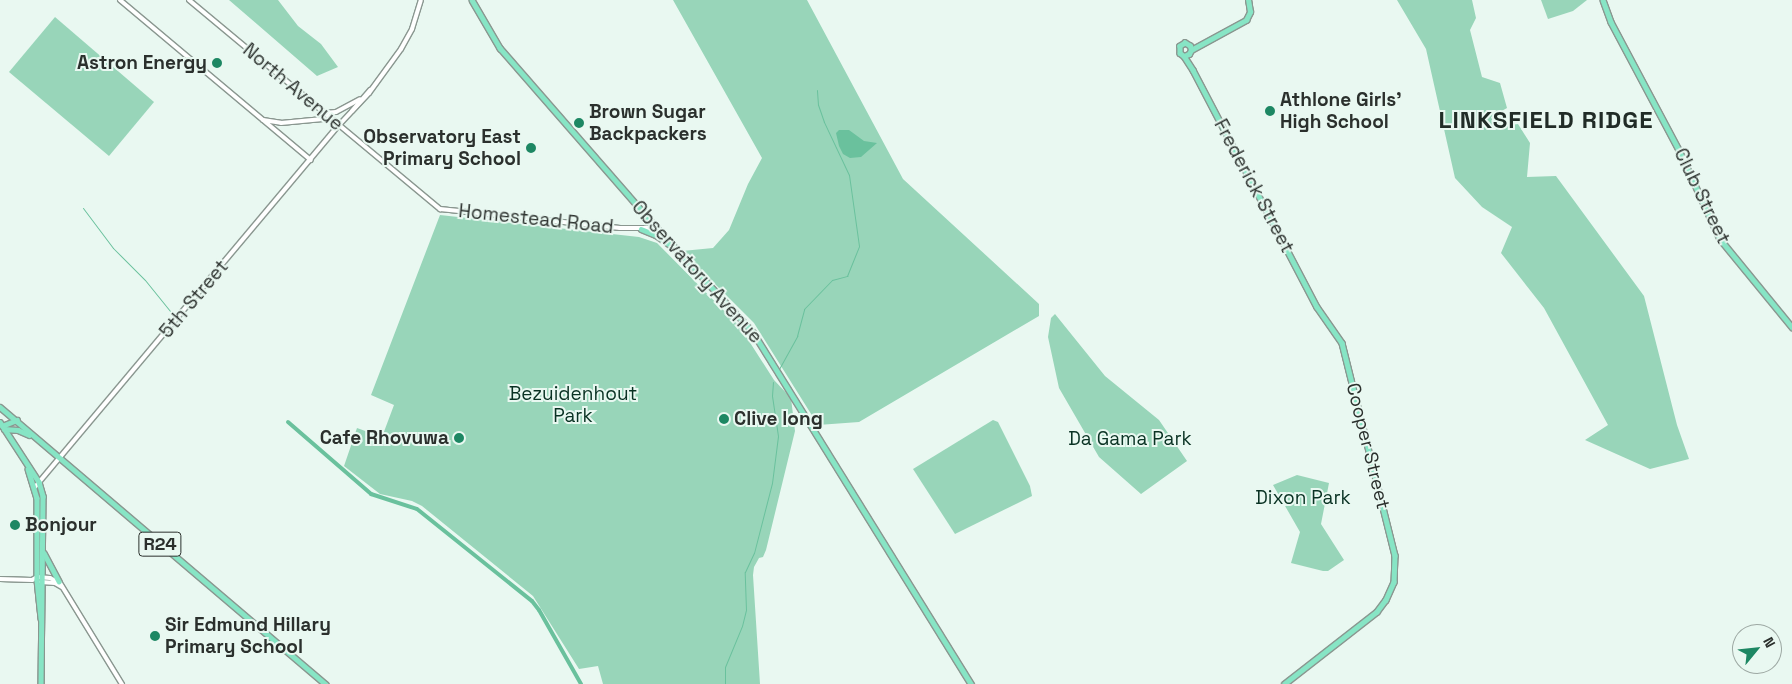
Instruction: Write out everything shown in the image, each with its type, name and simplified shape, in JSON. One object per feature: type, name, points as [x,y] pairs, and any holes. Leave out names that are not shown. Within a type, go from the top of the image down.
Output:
[{"type":"main road","name":"Observatory Avenue","points":[[472,0],[500,48],[657,228],[757,338],[971,684]]},
{"type":"main road","points":[[1204,42],[1189,45],[1183,44],[1179,48],[1180,52],[1184,56],[1204,42],[1242,23],[1249,14],[1248,0]]},
{"type":"main road","name":"Club Street","points":[[1603,0],[1611,22],[1679,150],[1720,239],[1792,326]]},
{"type":"main road","points":[[1189,45],[1191,52]]},
{"type":"main road","name":"Frederick Street","points":[[1191,52],[1193,70]]},
{"type":"main road","name":"Frederick Street","points":[[1184,56],[1314,302],[1342,342]]},
{"type":"main road","points":[[641,230],[656,235],[678,251]]},
{"type":"main road","name":"Cooper Street","points":[[1285,684],[1369,620],[1382,606],[1394,582],[1396,565],[1394,548],[1342,342]]},
{"type":"main road","name":"R24","points":[[0,407],[326,684]]},
{"type":"main road","points":[[17,420],[2,426],[39,482],[44,504],[41,684]]},
{"type":"main road","name":"R24","points":[[2,426],[18,430],[36,438]]},
{"type":"main road","points":[[26,464],[35,487],[38,504],[35,580],[42,623]]},
{"type":"main road","points":[[43,552],[59,581]]},
{"type":"street","points":[[120,0],[311,160]]},
{"type":"street","name":"North Avenue","points":[[188,0],[434,205],[446,210]]},
{"type":"street","points":[[370,90],[402,49],[412,29],[421,0]]},
{"type":"street","name":"5th Street","points":[[352,111],[360,98],[370,90]]},
{"type":"street","name":"5th Street","points":[[35,487],[370,90]]},
{"type":"street","points":[[325,113],[340,110],[360,98]]},
{"type":"street","points":[[320,109],[320,119]]},
{"type":"street","points":[[261,119],[281,123],[320,119],[334,121]]},
{"type":"street","name":"Homestead Road","points":[[446,210],[641,230],[657,228]]},
{"type":"street","points":[[0,580],[59,581],[122,684]]},
{"type":"street","points":[[43,580],[62,587]]},
{"type":"green space","points":[[229,0],[278,0],[298,26],[321,44],[338,67],[317,76]]},
{"type":"green space","points":[[673,0],[807,0],[903,179],[1039,304],[1039,316],[859,422],[818,425],[754,323],[682,251],[713,248],[729,230],[748,184],[762,158]]},
{"type":"green space","points":[[1397,0],[1472,0],[1476,18],[1470,30],[1482,77],[1500,83],[1507,108],[1491,117],[1495,127],[1518,124],[1530,143],[1527,177],[1556,176],[1644,296],[1677,425],[1689,459],[1650,469],[1585,440],[1608,425],[1544,308],[1501,253],[1512,227],[1482,207],[1455,178],[1426,49]]},
{"type":"green space","points":[[1541,0],[1587,0],[1573,11],[1548,19]]},
{"type":"green space","points":[[55,17],[154,102],[109,156],[9,72]]},
{"type":"green space","name":"Bezuidenhout Park","points":[[440,215],[639,237],[657,243],[740,327],[774,380],[791,398],[795,431],[766,550],[763,557],[759,558],[754,567],[753,575],[760,684],[603,684],[598,666],[579,669],[533,596],[422,506],[412,501],[380,494],[344,466],[357,428],[382,437],[394,405],[371,395]]},
{"type":"green space","name":"Da Gama Park","points":[[1055,314],[1105,376],[1159,420],[1187,461],[1141,494],[1099,457],[1059,388],[1048,337],[1051,318]]},
{"type":"green space","points":[[993,420],[998,422],[1030,486],[1032,496],[955,534],[913,469]]},
{"type":"green space","name":"Dixon Park","points":[[1297,475],[1329,483],[1321,524],[1344,560],[1328,571],[1291,563],[1300,532],[1273,485]]},
{"type":"shaded area","points":[[839,130],[849,130],[864,141],[877,143],[861,157],[850,158],[843,154],[839,146],[836,133]]},
{"type":"waterway","points":[[779,369],[797,336],[804,309],[832,280],[847,276],[859,246],[849,175],[824,122],[818,105],[817,90]]},
{"type":"waterway","points":[[83,208],[113,248],[145,280],[174,316]]},
{"type":"waterway","points":[[725,684],[725,667],[742,626],[746,610],[745,572],[754,553],[772,483],[778,436],[772,396],[773,382]]},
{"type":"waterway","points":[[288,422],[371,494],[417,509],[532,601],[581,684]]},
{"type":"place","name":"Astron Energy","points":[[217,63]]},
{"type":"place","name":"Athlone Girls' High School","points":[[1270,111]]},
{"type":"place","name":"Brown Sugar Backpackers","points":[[579,123]]},
{"type":"place","name":"Observatory East Primary School","points":[[531,148]]},
{"type":"place","name":"Clive long","points":[[724,419]]},
{"type":"place","name":"Cafe Rhovuwa","points":[[459,438]]},
{"type":"place","name":"Bonjour","points":[[15,525]]},
{"type":"place","name":"Sir Edmund Hillary Primary School","points":[[155,636]]},
{"type":"district","name":"LINKSFIELD RIDGE","points":[[1546,120]]}]
